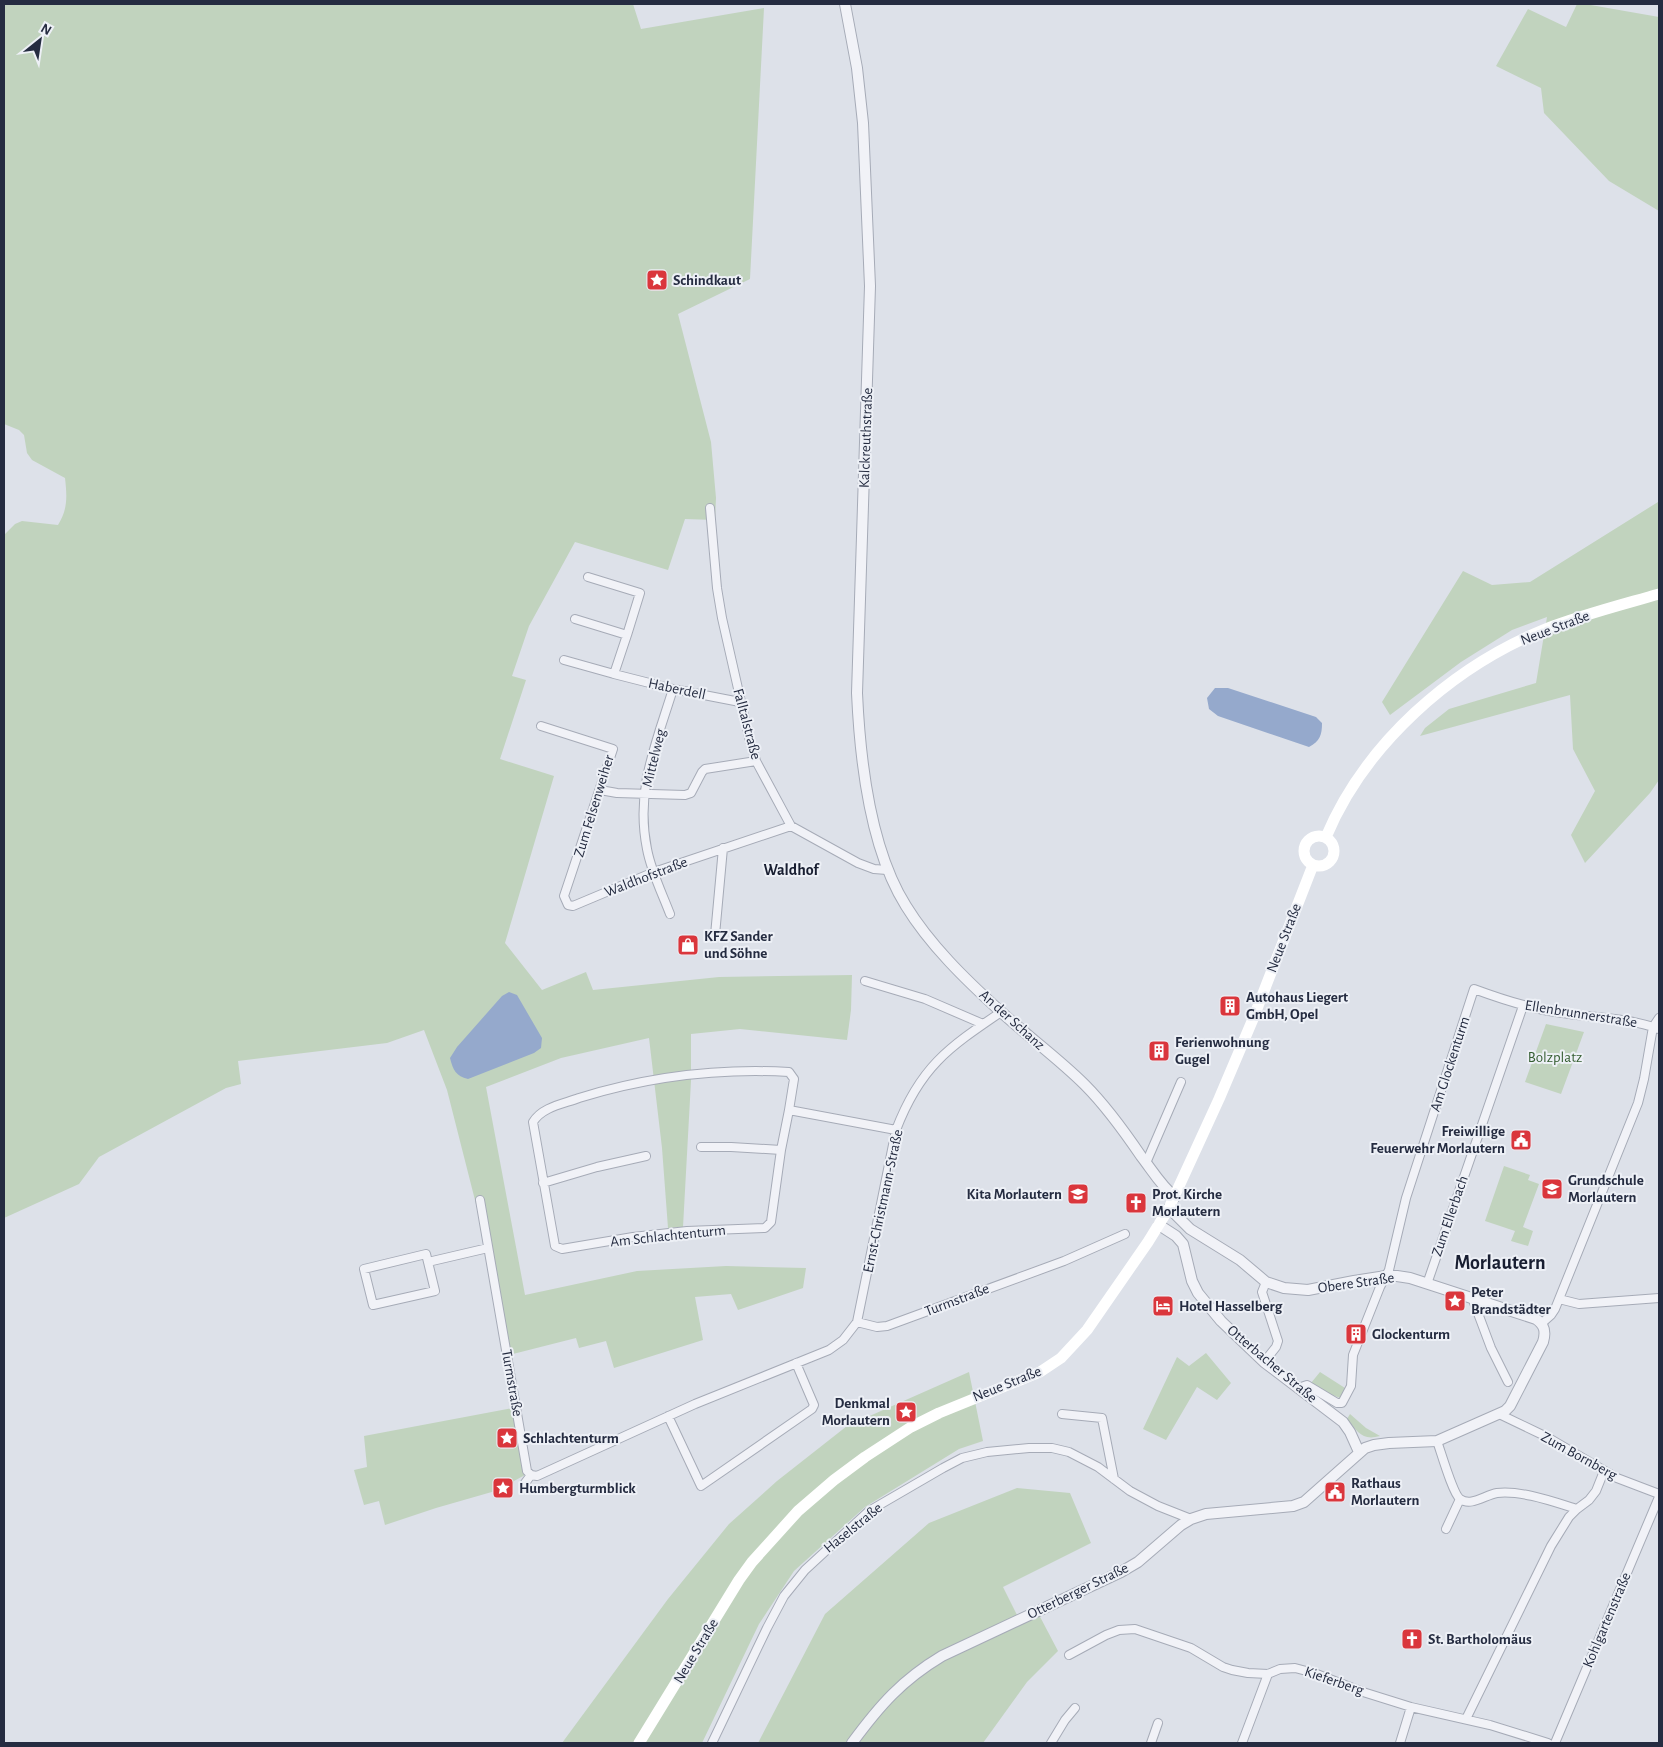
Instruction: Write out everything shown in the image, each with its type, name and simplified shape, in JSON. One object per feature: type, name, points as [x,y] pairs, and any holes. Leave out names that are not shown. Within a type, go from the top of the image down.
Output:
[{"type":"main road","name":"Neue Straße","points":[[1326,837],[1346,796],[1390,738],[1419,709],[1468,670],[1495,653],[1542,630],[1659,594]]},
{"type":"main road","points":[[1312,837],[1326,837],[1333,844],[1333,858],[1326,865],[1313,865],[1305,858],[1305,844],[1312,837]]},
{"type":"main road","name":"Neue Straße","points":[[640,1743],[739,1580],[757,1556],[798,1511],[834,1480],[872,1452],[911,1427],[969,1400],[1023,1380],[1050,1366],[1075,1344],[1087,1330],[1159,1225],[1172,1202],[1253,1019],[1313,865]]},
{"type":"street","name":"Kalckreuthstraße","points":[[846,4],[857,68],[863,122],[870,286],[870,341],[859,608],[858,721],[868,792],[887,870]]},
{"type":"street","name":"Falltalstraße","points":[[710,508],[717,588],[740,702],[756,761],[791,826]]},
{"type":"street","points":[[588,577],[640,593],[614,674]]},
{"type":"street","points":[[575,619],[626,635]]},
{"type":"street","name":"Haberdell","points":[[564,660],[673,689],[740,702]]},
{"type":"street","name":"Mittelweg","points":[[670,914],[647,850],[642,817],[646,774],[673,689]]},
{"type":"street","name":"Zum Felsenweiher","points":[[541,726],[613,749],[564,896],[568,904]]},
{"type":"street","points":[[600,790],[617,793],[685,795],[691,793],[702,772],[705,770],[756,761]]},
{"type":"street","points":[[791,826],[858,863],[874,869],[887,870]]},
{"type":"street","name":"Waldhofstraße","points":[[568,904],[573,906],[654,872],[791,826]]},
{"type":"street","points":[[715,934],[723,848]]},
{"type":"street","name":"An der Schanz","points":[[887,870],[905,905],[957,968],[1001,1012],[1085,1084],[1101,1102],[1164,1187],[1172,1202]]},
{"type":"street","points":[[865,981],[925,998],[983,1024]]},
{"type":"street","name":"Ellenbrunnerstraße","points":[[1474,989],[1523,1006],[1644,1024],[1656,1028]]},
{"type":"street","name":"Am Glockenturm","points":[[1298,1388],[1308,1385],[1337,1402],[1342,1403],[1345,1401],[1351,1386],[1353,1355],[1386,1276],[1406,1198],[1474,989]]},
{"type":"street","name":"Zum Ellerbach","points":[[1427,1284],[1523,1006]]},
{"type":"street","name":"Ernst-Christmann-Straße","points":[[857,1322],[896,1130],[904,1110],[925,1074],[939,1058],[954,1045],[1001,1012]]},
{"type":"street","points":[[1542,1323],[1551,1315],[1559,1299],[1638,1103],[1659,1018]]},
{"type":"street","name":"Am Schlachtenturm","points":[[746,1070],[789,1072],[794,1079],[781,1150],[771,1222],[765,1228],[687,1231],[633,1237],[562,1249],[555,1246],[533,1122],[538,1114],[559,1105],[591,1094],[663,1077],[746,1070]]},
{"type":"street","points":[[1146,1163],[1180,1082]]},
{"type":"street","points":[[789,1110],[896,1130]]},
{"type":"street","points":[[701,1147],[781,1150]]},
{"type":"street","points":[[543,1184],[597,1167],[646,1156]]},
{"type":"street","name":"Turmstraße","points":[[480,1200],[527,1471],[530,1475]]},
{"type":"street","name":"Obere Straße","points":[[1172,1202],[1190,1229],[1240,1260],[1266,1282],[1284,1288],[1308,1290],[1386,1276],[1404,1277],[1511,1310],[1542,1323]]},
{"type":"street","points":[[1159,1225],[1180,1240],[1190,1229]]},
{"type":"street","name":"Turmstraße","points":[[857,1322],[877,1327],[888,1326],[1064,1261],[1124,1234]]},
{"type":"street","name":"Otterbacher Straße","points":[[1180,1240],[1184,1248],[1192,1281],[1198,1293],[1220,1321],[1264,1362],[1343,1422],[1359,1452]]},
{"type":"street","points":[[428,1262],[488,1248]]},
{"type":"street","points":[[426,1254],[428,1262],[435,1291],[373,1305],[364,1268],[426,1254]]},
{"type":"street","points":[[1264,1362],[1276,1347],[1278,1341],[1262,1292],[1266,1282]]},
{"type":"street","points":[[1559,1299],[1579,1304],[1659,1298]]},
{"type":"street","points":[[1474,1300],[1491,1348],[1508,1382]]},
{"type":"street","points":[[525,1484],[530,1475],[536,1476],[732,1388],[829,1350],[843,1340],[857,1322]]},
{"type":"street","name":"Otterberger Straße","points":[[852,1743],[883,1703],[928,1664],[1121,1572],[1138,1562],[1181,1525],[1206,1514],[1294,1506],[1304,1502],[1359,1452],[1374,1445],[1438,1441],[1499,1414],[1510,1406],[1543,1342],[1545,1331],[1542,1323]]},
{"type":"street","points":[[668,1416],[701,1486],[812,1409],[814,1405],[796,1363]]},
{"type":"street","points":[[1062,1414],[1102,1418],[1114,1479]]},
{"type":"street","name":"Zum Bornberg","points":[[1499,1414],[1577,1453],[1604,1471],[1659,1495]]},
{"type":"street","points":[[1438,1441],[1456,1495],[1466,1502],[1504,1493],[1536,1497],[1577,1509]]},
{"type":"street","name":"Haselstraße","points":[[712,1743],[767,1628],[794,1582],[839,1537],[869,1511],[962,1458],[987,1452],[1052,1448],[1082,1458],[1130,1491],[1191,1520]]},
{"type":"street","points":[[1466,1718],[1551,1546],[1568,1517],[1589,1500],[1596,1491],[1604,1471]]},
{"type":"street","name":"Kohlgartenstraße","points":[[1555,1743],[1659,1495]]},
{"type":"street","points":[[1446,1529],[1460,1499]]},
{"type":"street","name":"Kieferberg","points":[[1069,1655],[1106,1635],[1119,1630],[1136,1629],[1191,1648],[1223,1667],[1248,1673],[1268,1674],[1280,1669],[1295,1668],[1411,1707],[1466,1718],[1548,1743]]},
{"type":"street","points":[[1242,1743],[1268,1674]]},
{"type":"street","points":[[1400,1743],[1411,1707]]},
{"type":"street","points":[[1051,1743],[1075,1708]]},
{"type":"street","points":[[1151,1743],[1158,1723]]},
{"type":"green space","points":[[4,4],[633,4],[641,29],[764,8],[750,279],[678,314],[711,442],[716,498],[715,520],[685,519],[668,570],[575,542],[529,626],[512,676],[526,680],[500,759],[554,776],[505,943],[542,990],[586,972],[593,990],[719,977],[852,975],[851,1010],[847,1040],[740,1029],[691,1034],[691,1081],[683,1227],[668,1228],[662,1148],[649,1038],[561,1058],[486,1087],[525,1295],[637,1271],[726,1266],[806,1268],[803,1288],[738,1310],[731,1294],[695,1297],[703,1340],[614,1368],[606,1341],[579,1348],[576,1338],[505,1356],[477,1208],[447,1090],[424,1030],[387,1043],[238,1061],[241,1084],[226,1088],[99,1157],[79,1184],[4,1218],[4,535],[15,524],[22,521],[58,525],[64,513],[66,497],[65,478],[32,460],[27,453],[24,435],[19,430],[4,424]]},
{"type":"green space","points":[[1577,4],[1659,17],[1659,211],[1609,181],[1544,113],[1541,88],[1496,66],[1528,9],[1566,27]]},
{"type":"green space","points":[[1659,499],[1659,780],[1650,793],[1585,863],[1571,835],[1595,791],[1573,749],[1570,695],[1420,736],[1425,728],[1449,709],[1536,683],[1547,617],[1512,630],[1461,662],[1390,715],[1382,702],[1463,571],[1492,585],[1530,582],[1658,502]]},
{"type":"green space","name":"Bolzplatz","points":[[1546,1024],[1584,1032],[1561,1094],[1525,1082]]},
{"type":"green space","points":[[1504,1166],[1530,1175],[1528,1180],[1539,1184],[1523,1227],[1533,1231],[1528,1246],[1511,1241],[1515,1231],[1485,1221]]},
{"type":"green space","points":[[1206,1353],[1231,1383],[1217,1400],[1197,1387],[1166,1440],[1143,1429],[1177,1357],[1189,1366]]},
{"type":"green space","points":[[969,1372],[983,1441],[959,1449],[865,1507],[794,1571],[759,1624],[702,1743],[562,1743],[668,1599],[729,1524],[777,1481],[847,1426]]},
{"type":"green space","points":[[1320,1372],[1345,1388],[1340,1398],[1311,1383]]},
{"type":"green space","points":[[513,1408],[525,1475],[514,1481],[513,1486],[385,1525],[379,1501],[364,1505],[354,1470],[367,1467],[364,1436]]},
{"type":"green space","points":[[1350,1414],[1366,1428],[1380,1436],[1369,1437],[1361,1434],[1347,1419]]},
{"type":"green space","points":[[1017,1488],[1070,1493],[1091,1543],[1003,1587],[1019,1619],[1037,1611],[1058,1651],[1027,1682],[983,1743],[758,1743],[825,1614],[929,1523]]},
{"type":"water","points":[[1215,688],[1228,688],[1316,717],[1322,723],[1320,737],[1309,747],[1218,716],[1209,709],[1207,698]]},
{"type":"water","points":[[509,992],[517,995],[542,1038],[541,1048],[534,1053],[468,1079],[461,1076],[454,1069],[450,1058],[457,1047],[502,996]]},
{"type":"place","name":"Schindkaut","points":[[657,280]]},
{"type":"place","name":"KFZ Sander und Söhne","points":[[688,945]]},
{"type":"place","name":"Autohaus Liegert GmbH, Opel","points":[[1230,1006]]},
{"type":"place","name":"Ferienwohnung Gugel","points":[[1159,1051]]},
{"type":"place","name":"Freiwillige Feuerwehr Morlautern","points":[[1521,1140]]},
{"type":"place","name":"Grundschule Morlautern","points":[[1552,1189]]},
{"type":"place","name":"Kita Morlautern","points":[[1078,1194]]},
{"type":"place","name":"Prot. Kirche Morlautern","points":[[1136,1203]]},
{"type":"place","name":"Peter Brandstädter","points":[[1455,1301]]},
{"type":"place","name":"Hotel Hasselberg","points":[[1163,1306]]},
{"type":"place","name":"Glockenturm","points":[[1356,1334]]},
{"type":"place","name":"Denkmal Morlautern","points":[[906,1412]]},
{"type":"place","name":"Schlachtenturm","points":[[507,1438]]},
{"type":"place","name":"Humbergturmblick","points":[[503,1488]]},
{"type":"place","name":"Rathaus Morlautern","points":[[1335,1492]]},
{"type":"place","name":"St. Bartholomäus","points":[[1412,1639]]},
{"type":"district","name":"Waldhof","points":[[791,870]]},
{"type":"district","name":"Morlautern","points":[[1500,1263]]}]
